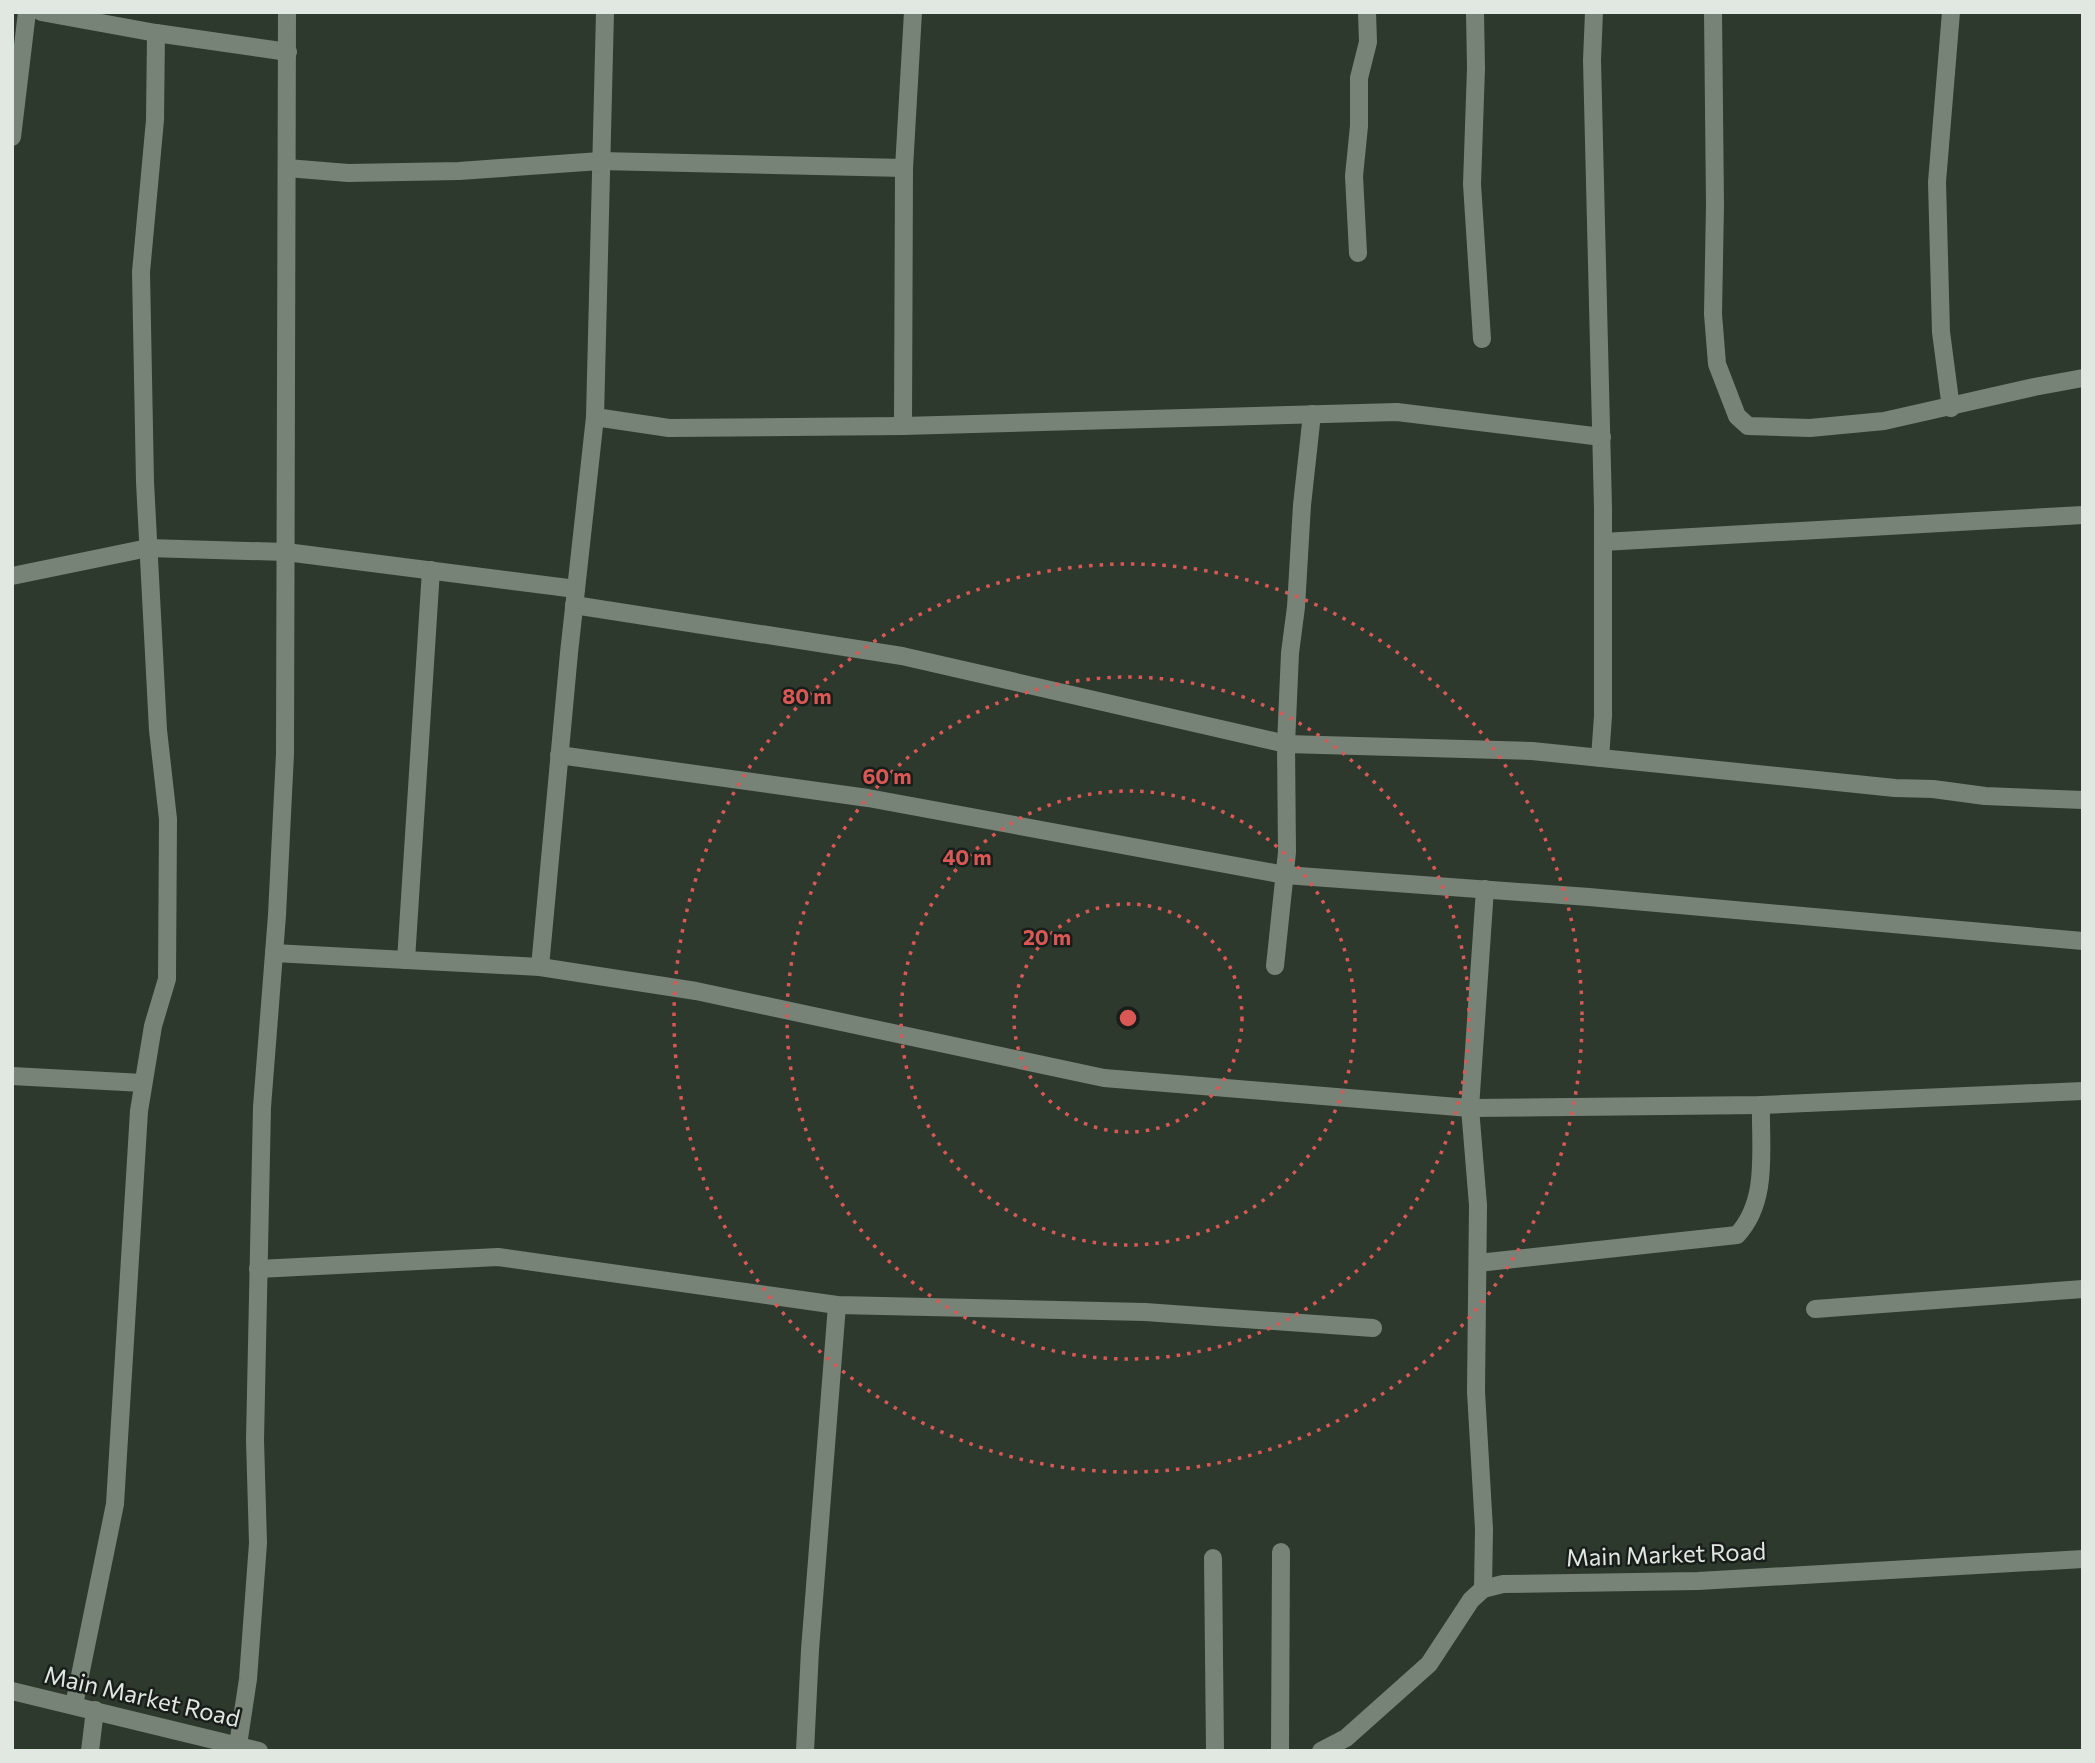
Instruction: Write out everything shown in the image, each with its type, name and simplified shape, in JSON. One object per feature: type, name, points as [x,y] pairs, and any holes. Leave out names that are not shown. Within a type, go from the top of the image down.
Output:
[{"type":"street","points":[[12,137],[27,12]]},
{"type":"street","points":[[40,12],[156,33],[288,52]]},
{"type":"street","points":[[238,1745],[248,1679],[258,1543],[255,1440],[262,1107],[285,754],[287,12]]},
{"type":"street","points":[[540,967],[559,755],[595,417],[606,12]]},
{"type":"street","points":[[903,426],[904,168],[913,12]]},
{"type":"street","points":[[1358,253],[1354,176],[1359,126],[1359,78],[1367,42],[1367,12]]},
{"type":"street","points":[[1475,12],[1472,184],[1482,339]]},
{"type":"street","points":[[1594,12],[1592,60],[1604,542],[1601,758]]},
{"type":"street","points":[[1713,12],[1713,314],[1717,364],[1737,416],[1748,426],[1810,428],[1884,421],[2083,378]]},
{"type":"street","points":[[1951,12],[1937,182],[1941,332],[1951,408]]},
{"type":"street","points":[[74,1705],[115,1504],[139,1111],[153,1026],[166,979],[168,819],[158,730],[148,548],[141,272],[155,120],[156,33]]},
{"type":"street","points":[[287,168],[348,173],[458,171],[600,161],[904,168]]},
{"type":"street","points":[[595,417],[669,428],[903,426],[1397,412],[1602,437]]},
{"type":"street","points":[[1275,966],[1287,852],[1286,744],[1290,653],[1312,414]]},
{"type":"street","points":[[1604,542],[2083,514]]},
{"type":"street","points":[[12,576],[148,548],[286,552],[431,570],[902,656],[1286,744],[1532,751],[1895,788],[1933,789],[1985,796],[2083,800]]},
{"type":"street","points":[[406,960],[431,570]]},
{"type":"street","points":[[559,755],[868,798],[1285,875],[1485,889],[2083,942]]},
{"type":"street","points":[[1321,1751],[1348,1744],[1429,1664],[1471,1600],[1483,1589],[1485,1529],[1476,1392],[1478,1205],[1470,1108],[1485,889]]},
{"type":"street","points":[[274,953],[540,967],[696,991],[1104,1078],[1470,1108],[1761,1105],[2083,1091]]},
{"type":"street","points":[[12,1076],[143,1083]]},
{"type":"street","points":[[1478,1263],[1737,1235],[1749,1221],[1760,1192],[1761,1105]]},
{"type":"street","points":[[258,1269],[498,1257],[837,1305],[1145,1312],[1373,1328]]},
{"type":"street","points":[[1815,1309],[2083,1289]]},
{"type":"street","points":[[805,1751],[810,1650],[837,1305]]},
{"type":"street","points":[[1279,1751],[1281,1552]]},
{"type":"street","points":[[1213,1558],[1215,1751]]},
{"type":"street","name":"Main Market Road","points":[[1483,1589],[1503,1584],[1698,1581],[2083,1559]]},
{"type":"street","name":"Main Market Road","points":[[12,1691],[95,1710],[210,1744],[238,1745],[260,1751]]},
{"type":"street","points":[[90,1751],[95,1710]]}]
